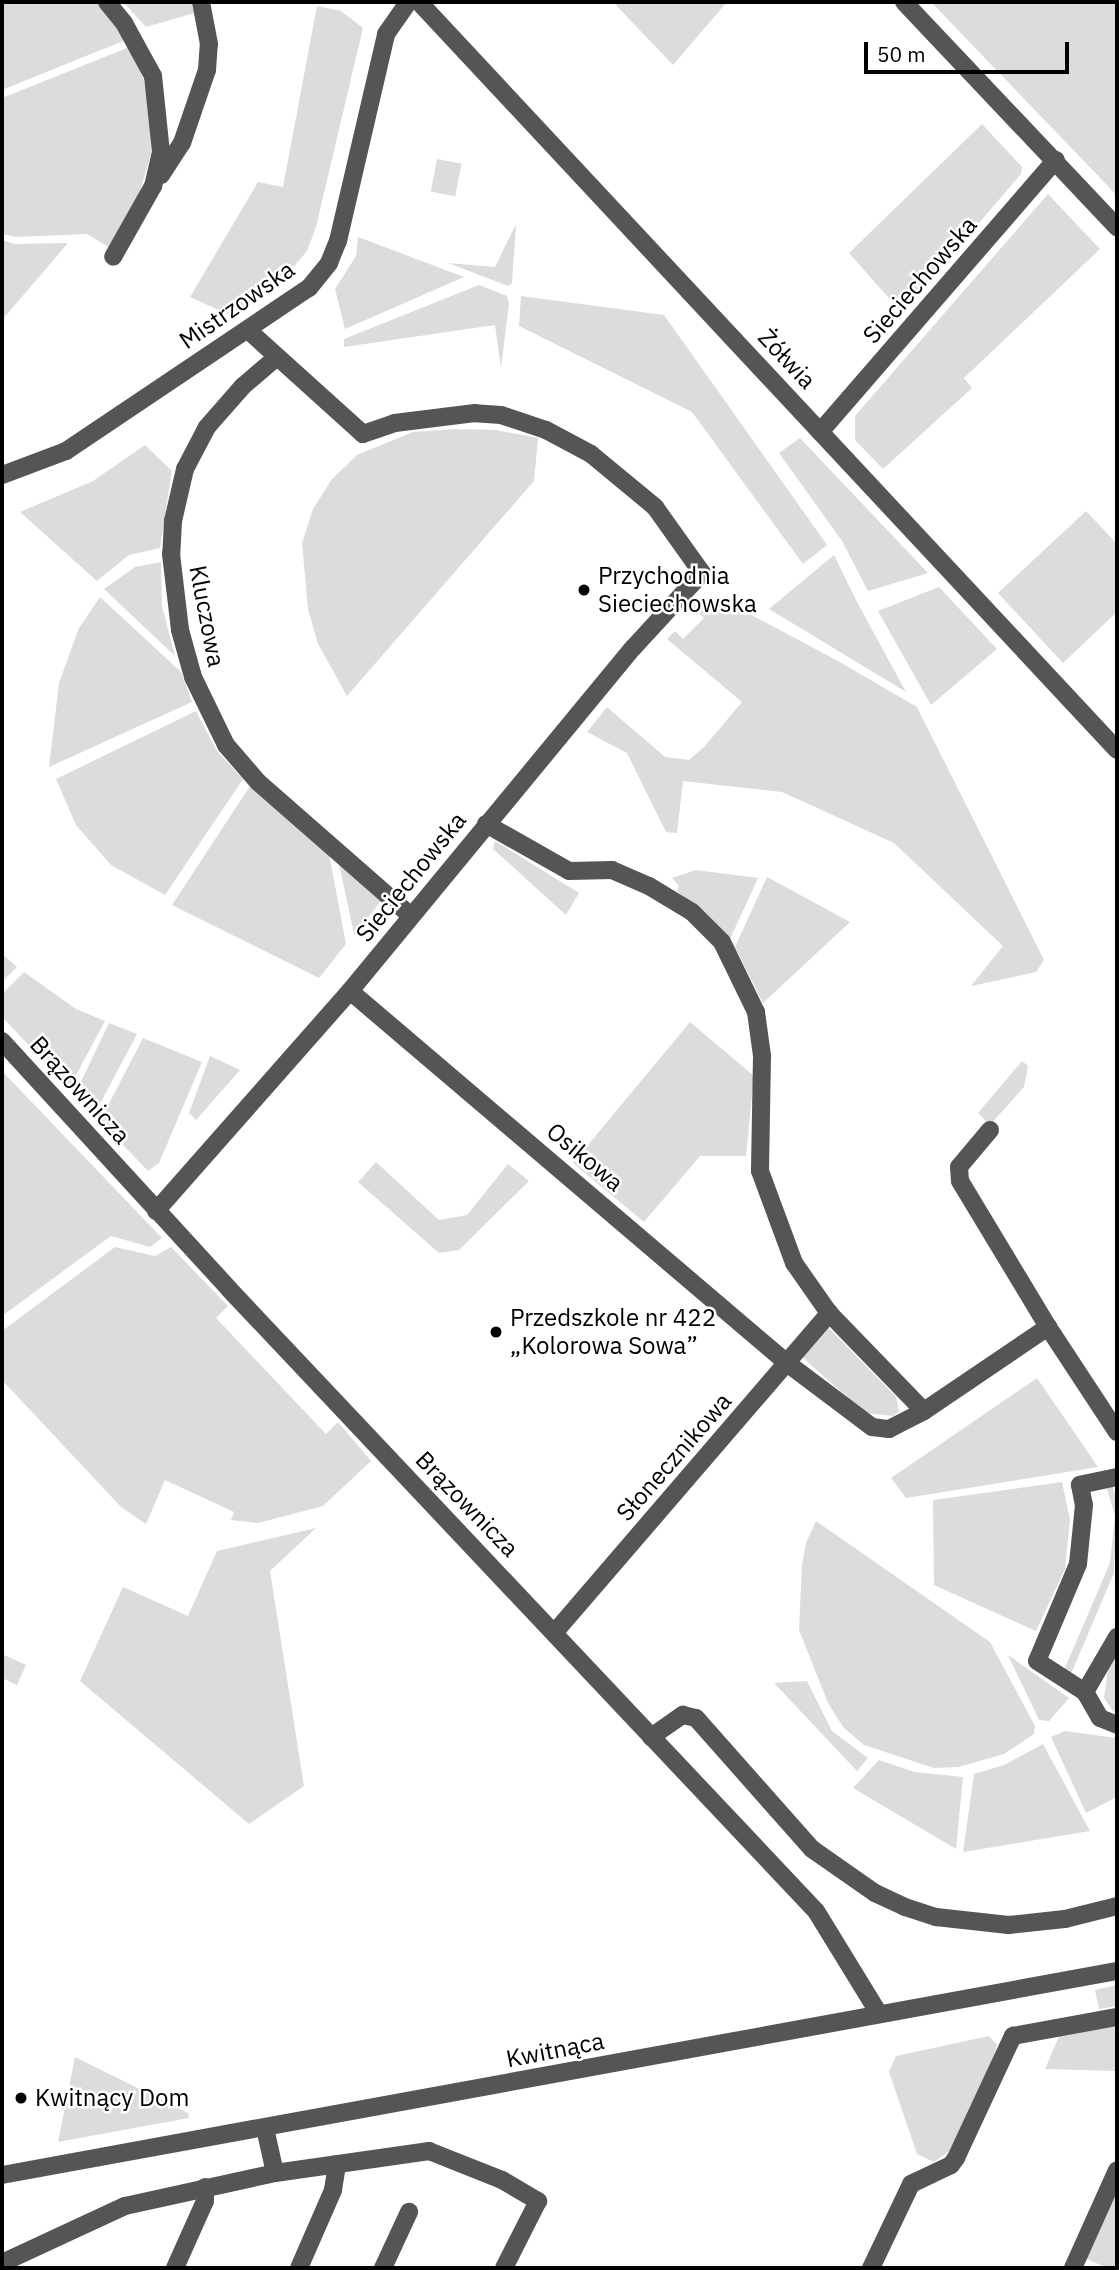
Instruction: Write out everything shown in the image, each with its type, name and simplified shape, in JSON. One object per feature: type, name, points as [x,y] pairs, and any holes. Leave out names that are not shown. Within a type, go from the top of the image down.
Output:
[{"type":"street","points":[[107,2],[124,23],[153,76],[162,152],[153,187]]},
{"type":"street","points":[[113,257],[181,143],[205,80],[209,44],[201,2]]},
{"type":"street","name":"Mistrzowska","points":[[2,475],[66,451],[309,288],[329,262],[386,34],[408,2]]},
{"type":"street","name":"Żółwia","points":[[419,2],[1117,750]]},
{"type":"street","points":[[904,2],[1117,227]]},
{"type":"street","name":"Sieciechowska","points":[[820,432],[1056,160]]},
{"type":"street","points":[[248,330],[277,357]]},
{"type":"street","name":"Sieciechowska","points":[[156,1211],[350,991],[665,611],[702,573],[655,507],[591,454],[546,430],[501,415],[475,413],[395,423],[363,434],[277,357]]},
{"type":"street","name":"Kluczowa","points":[[277,357],[243,386],[208,427],[185,469],[173,521],[171,554],[180,630],[202,701],[226,745],[258,782],[411,916]]},
{"type":"street","points":[[486,824],[569,871],[612,870],[649,886],[692,912],[722,942],[747,989],[760,1031],[760,1171],[794,1263],[829,1313],[924,1411],[1048,1327]]},
{"type":"street","name":"Osikowa","points":[[350,991],[788,1363],[879,1431],[924,1411]]},
{"type":"street","name":"Brązownicza","points":[[2,1041],[156,1211],[816,1911],[879,2014]]},
{"type":"street","points":[[990,1130],[959,1167],[960,1181],[1048,1327],[1117,1432]]},
{"type":"street","name":"Słonecznikowa","points":[[555,1632],[829,1313]]},
{"type":"street","points":[[1117,1477],[1080,1485],[1084,1505],[1078,1564],[1037,1661],[1085,1692],[1100,1718],[1117,1725]]},
{"type":"street","points":[[1085,1692],[1117,1637]]},
{"type":"street","points":[[651,1737],[683,1715],[696,1718],[812,1849],[875,1893],[905,1907],[936,1917],[1009,1925],[1065,1919],[1117,1906]]},
{"type":"street","name":"Kwitnąca","points":[[2,2175],[1117,1971]]},
{"type":"street","points":[[871,2268],[911,2184],[951,2165],[956,2158],[1013,2036],[1117,2017]]},
{"type":"street","points":[[265,2128],[275,2173]]},
{"type":"street","points":[[2,2263],[29,2260],[125,2206],[275,2173],[429,2151],[502,2180],[538,2201],[504,2268]]},
{"type":"street","points":[[299,2268],[333,2190],[337,2164]]},
{"type":"street","points":[[1073,2268],[1117,2170]]},
{"type":"street","points":[[175,2268],[205,2202],[205,2188]]},
{"type":"street","points":[[383,2268],[409,2212]]},
{"type":"shaded area","points":[[2,2],[98,2],[128,39],[2,90]]},
{"type":"shaded area","points":[[123,2],[191,2],[194,13],[146,27]]},
{"type":"shaded area","points":[[613,2],[727,2],[673,65]]},
{"type":"shaded area","points":[[931,2],[1117,2],[1117,196],[1105,183]]},
{"type":"shaded area","points":[[317,6],[341,11],[363,28],[316,227],[307,251],[290,271],[232,316],[190,297],[258,182],[283,187]]},
{"type":"shaded area","points":[[132,46],[149,97],[151,154],[140,191],[110,248],[87,234],[16,237],[2,234],[2,98]]},
{"type":"shaded area","points":[[982,124],[1022,167],[1021,174],[902,313],[849,253]]},
{"type":"shaded area","points":[[437,159],[462,164],[455,196],[431,191]]},
{"type":"shaded area","points":[[1048,194],[1100,249],[964,378],[972,388],[883,469],[855,440],[855,416]]},
{"type":"shaded area","points":[[516,224],[512,283],[508,286],[448,263],[495,267]]},
{"type":"shaded area","points":[[358,237],[464,277],[345,329],[335,289],[356,256]]},
{"type":"shaded area","points":[[2,240],[14,244],[68,243],[2,320]]},
{"type":"shaded area","points":[[479,285],[507,296],[509,303],[501,368],[495,325],[344,347],[344,339]]},
{"type":"shaded area","points":[[521,296],[664,315],[827,545],[803,564],[692,412],[519,326]]},
{"type":"shaded area","points":[[496,430],[538,438],[534,481],[347,696],[318,644],[308,609],[302,543],[313,509],[332,479],[357,455],[413,432]]},
{"type":"shaded area","points":[[800,438],[928,573],[868,591],[842,541],[779,453]]},
{"type":"shaded area","points":[[145,445],[172,471],[160,548],[129,555],[97,581],[20,512],[93,481]]},
{"type":"shaded area","points":[[1086,511],[1117,544],[1117,612],[1063,663],[998,593]]},
{"type":"shaded area","points":[[834,555],[857,602],[906,692],[769,609]]},
{"type":"shaded area","points":[[161,562],[162,606],[175,656],[104,589],[135,567]]},
{"type":"shaded area","points":[[939,587],[997,649],[931,705],[878,611]]},
{"type":"shaded area","points":[[100,597],[181,672],[192,702],[49,767],[59,683],[79,628]]},
{"type":"shaded area","points":[[714,600],[727,602],[917,707],[1044,960],[1036,972],[971,986],[1003,946],[894,843],[782,792],[683,781],[677,833],[666,832],[627,753],[587,732],[607,707],[665,757],[689,760],[704,747],[742,702],[667,639],[675,631],[683,639],[704,618],[693,606]]},
{"type":"shaded area","points":[[196,711],[217,751],[243,779],[165,895],[111,865],[76,825],[56,779]]},
{"type":"shaded area","points":[[252,783],[329,854],[346,944],[319,978],[172,905]]},
{"type":"shaded area","points":[[495,841],[579,893],[566,915],[493,849]]},
{"type":"shaded area","points":[[339,864],[381,901],[354,935],[354,934]]},
{"type":"shaded area","points":[[696,870],[758,878],[730,939],[677,891],[679,886],[672,878]]},
{"type":"shaded area","points":[[767,877],[850,922],[763,1003],[735,947]]},
{"type":"shaded area","points":[[2,954],[17,967],[2,982]]},
{"type":"shaded area","points":[[24,972],[76,1009],[105,1021],[69,1088],[2,1017],[2,994]]},
{"type":"shaded area","points":[[690,1022],[754,1076],[746,1156],[700,1156],[644,1222],[573,1163]]},
{"type":"shaded area","points":[[109,1023],[137,1034],[94,1115],[75,1094]]},
{"type":"shaded area","points":[[143,1038],[202,1062],[159,1163],[148,1171],[100,1121]]},
{"type":"shaded area","points":[[210,1056],[240,1070],[196,1120],[189,1113]]},
{"type":"shaded area","points":[[1022,1061],[1028,1066],[1024,1087],[990,1125],[978,1113]]},
{"type":"shaded area","points":[[2,1071],[162,1238],[150,1247],[111,1236],[2,1316]]},
{"type":"shaded area","points":[[376,1162],[439,1220],[467,1215],[508,1164],[529,1181],[459,1250],[439,1253],[358,1182]]},
{"type":"shaded area","points":[[115,1247],[155,1256],[171,1247],[228,1306],[216,1318],[326,1434],[338,1422],[371,1461],[323,1506],[258,1523],[231,1520],[234,1512],[165,1480],[146,1524],[121,1507],[2,1380],[2,1331]]},
{"type":"shaded area","points":[[828,1327],[896,1397],[899,1411],[893,1416],[865,1413],[802,1357]]},
{"type":"shaded area","points":[[1037,1378],[1098,1467],[906,1498],[891,1478]]},
{"type":"shaded area","points":[[1062,1482],[1070,1520],[1065,1569],[1036,1631],[934,1585],[933,1500]]},
{"type":"shaded area","points":[[1112,1483],[1117,1503],[1114,1573],[1071,1674],[1064,1670],[1110,1563],[1115,1516],[1106,1485]]},
{"type":"shaded area","points":[[816,1521],[990,1642],[1035,1726],[1034,1734],[1004,1754],[959,1767],[934,1768],[864,1745],[843,1727],[828,1703],[799,1630],[802,1565],[806,1543]]},
{"type":"shaded area","points":[[316,1528],[270,1571],[304,1786],[249,1824],[80,1681],[123,1587],[188,1616],[217,1551]]},
{"type":"shaded area","points":[[2,1654],[26,1665],[17,1685],[2,1678]]},
{"type":"shaded area","points":[[1117,1654],[1117,1717],[1104,1698],[1108,1670]]},
{"type":"shaded area","points":[[1008,1655],[1069,1698],[1049,1721],[1039,1720]]},
{"type":"shaded area","points":[[807,1681],[832,1731],[868,1758],[857,1771],[774,1683]]},
{"type":"shaded area","points":[[1065,1731],[1117,1738],[1117,1797],[1086,1813],[1051,1737]]},
{"type":"shaded area","points":[[1043,1744],[1090,1831],[963,1852],[974,1774],[1004,1765]]},
{"type":"shaded area","points":[[879,1760],[915,1772],[963,1777],[956,1849],[853,1788]]},
{"type":"shaded area","points":[[1117,1985],[1117,2006],[1099,2009],[1095,1990]]},
{"type":"shaded area","points":[[1117,2025],[1117,2071],[1045,2069],[1060,2034]]},
{"type":"shaded area","points":[[989,2036],[997,2045],[994,2055],[954,2148],[934,2162],[917,2154],[889,2072],[896,2056]]},
{"type":"shaded area","points":[[75,2057],[188,2113],[189,2118],[58,2142]]},
{"type":"shaded area","points":[[1117,2188],[1117,2268],[1107,2268],[1085,2258]]},
{"type":"place","name":"Przychodnia Sieciechowska","points":[[584,590]]},
{"type":"place","name":"Przedszkole nr 422 „Kolorowa Sowa”","points":[[496,1332]]},
{"type":"place","name":"Kwitnący Dom","points":[[21,2098]]}]
